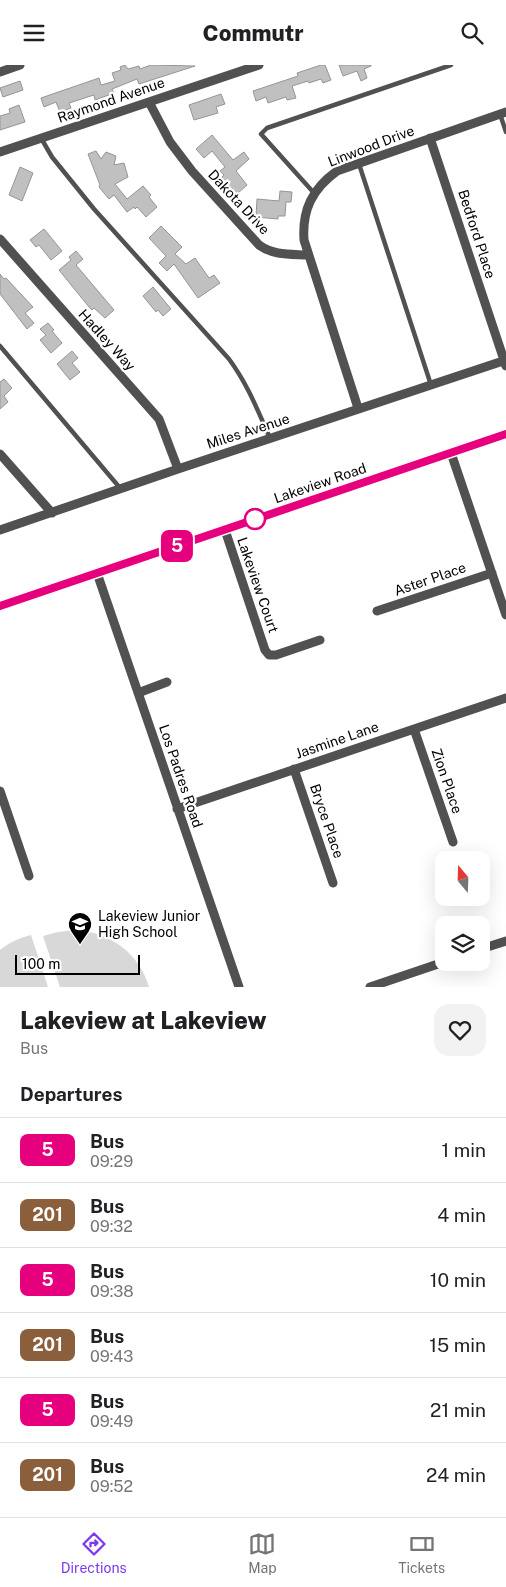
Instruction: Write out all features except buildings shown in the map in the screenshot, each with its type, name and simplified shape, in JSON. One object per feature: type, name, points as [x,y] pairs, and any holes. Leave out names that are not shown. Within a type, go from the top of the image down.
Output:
[{"type":"main road","name":"Lakeview Road","points":[[0,606],[506,434]]},
{"type":"street","points":[[0,72],[20,65]]},
{"type":"street","name":"Raymond Avenue","points":[[0,152],[259,65]]},
{"type":"street","name":"Dakota Drive","points":[[149,102],[170,142],[192,171],[259,245],[277,254],[308,255]]},
{"type":"street","name":"Linwood Drive","points":[[308,255],[303,227],[305,213],[314,193],[326,179],[337,171],[503,113]]},
{"type":"street","name":"Bedford Place","points":[[430,138],[505,362]]},
{"type":"street","name":"Hadley Way","points":[[0,239],[159,419],[178,469]]},
{"type":"street","points":[[308,255],[358,409]]},
{"type":"street","name":"Miles Avenue","points":[[0,530],[270,438],[505,362]]},
{"type":"street","points":[[451,453],[506,615]]},
{"type":"street","points":[[2,458],[52,513]]},
{"type":"street","name":"Lakeview Court","points":[[225,530],[265,649],[269,655],[276,655],[320,640]]},
{"type":"street","name":"Los Padres Road","points":[[96,573],[239,987]]},
{"type":"street","name":"Aster Place","points":[[377,611],[492,573]]},
{"type":"street","points":[[138,693],[167,683]]},
{"type":"street","name":"Jasmine Lane","points":[[178,809],[506,698]]},
{"type":"street","name":"Zion Place","points":[[414,729],[453,842]]},
{"type":"street","name":"Bryce Place","points":[[294,769],[333,883]]},
{"type":"street","points":[[0,791],[29,876]]},
{"type":"street","points":[[490,946],[506,941]]},
{"type":"street","points":[[370,987],[435,965]]},
{"type":"lane","points":[[314,193],[261,133],[267,127],[451,65]]},
{"type":"lane","points":[[503,113],[506,132]]},
{"type":"lane","points":[[41,138],[52,157],[94,209],[234,366],[253,398],[270,438]]},
{"type":"lane","points":[[359,164],[431,385]]},
{"type":"lane","points":[[0,346],[121,489]]},
{"type":"shaded area","points":[[75,930],[100,935],[121,947],[138,964],[149,987],[60,987],[43,936]]},
{"type":"shaded area","points":[[31,935],[48,987],[0,987],[0,950],[22,937]]},
{"type":"bus line","name":"5","points":[[0,606],[506,434]]},
{"type":"place","name":"Lakeview Junior High School","points":[[80,945]]}]
